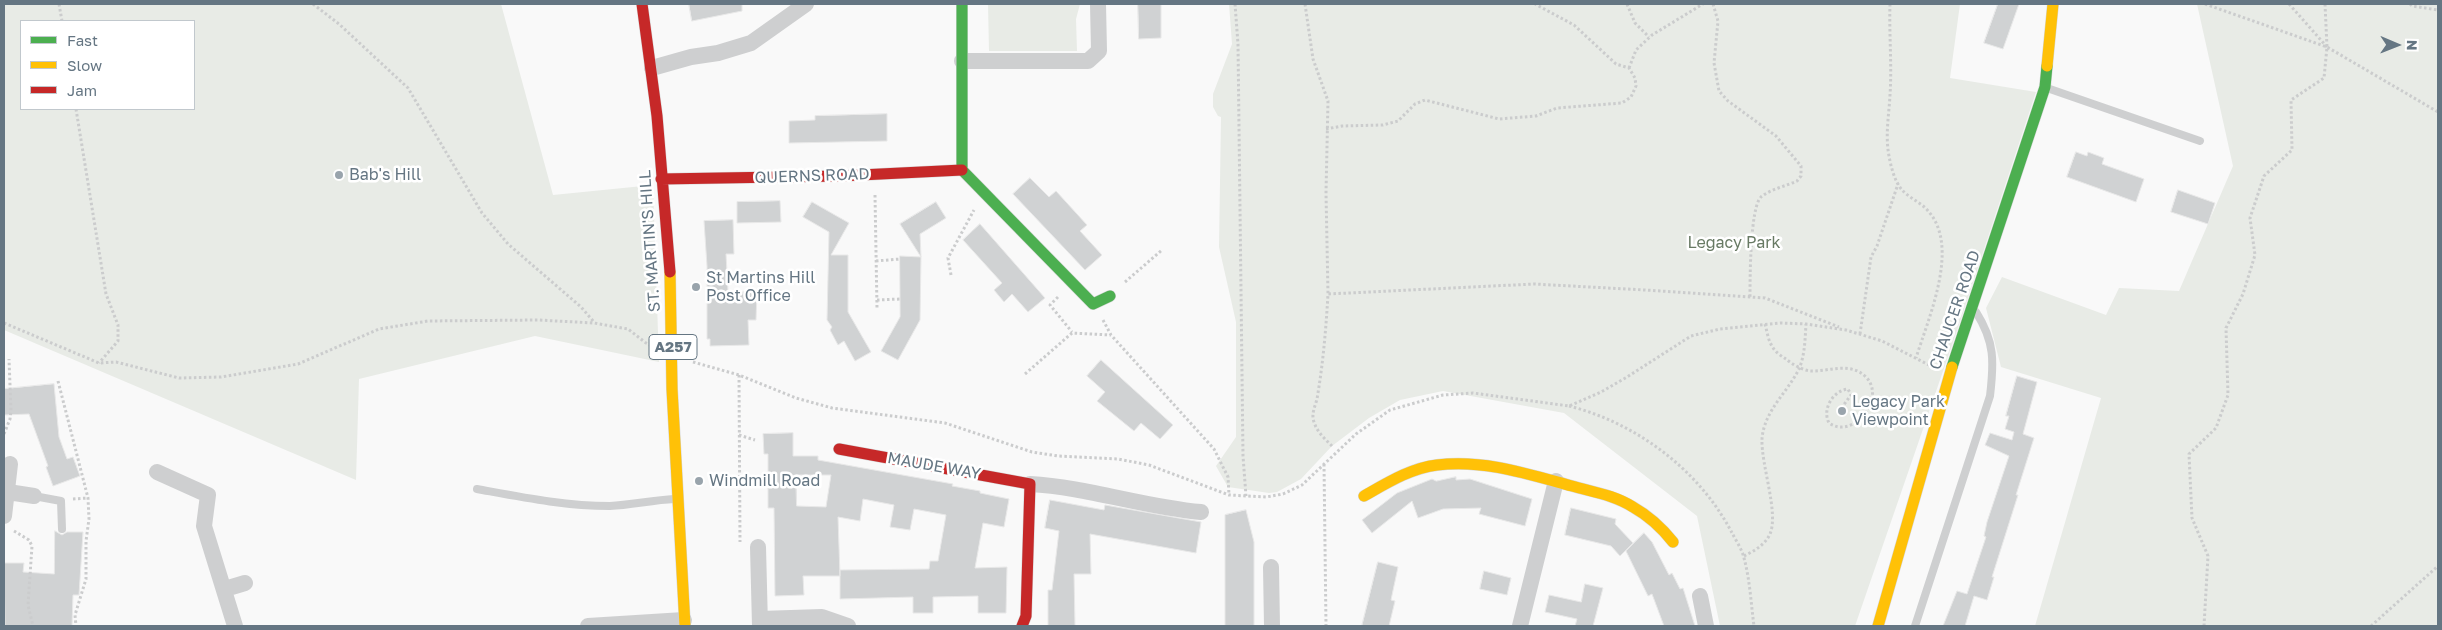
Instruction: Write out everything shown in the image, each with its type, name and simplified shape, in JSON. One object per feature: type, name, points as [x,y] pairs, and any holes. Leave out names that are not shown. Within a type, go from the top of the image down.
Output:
[{"type":"street","name":"ST. MARTIN'S HILL","points":[[642,4],[652,68],[670,275],[673,350],[672,389],[684,623]]},
{"type":"street","points":[[652,68],[691,56],[718,54],[751,43],[806,4]]},
{"type":"street","points":[[962,4],[962,170],[1093,304],[1110,296]]},
{"type":"street","points":[[962,61],[1088,61],[1099,51],[1098,4]]},
{"type":"street","name":"CHAUCER ROAD","points":[[1878,626],[1949,377],[2045,87],[2053,4]]},
{"type":"street","name":"QUERNS ROAD","points":[[661,179],[962,170]]},
{"type":"street","name":"MAUDE WAY","points":[[839,449],[1030,484],[1053,485],[1169,508],[1201,512]]},
{"type":"street","points":[[4,516],[10,464]]},
{"type":"street","points":[[1364,496],[1398,477],[1416,470],[1439,465],[1471,465],[1506,469],[1626,502],[1646,514],[1674,542]]},
{"type":"street","points":[[157,472],[208,495],[204,526],[235,626]]},
{"type":"street","points":[[1520,626],[1556,482]]},
{"type":"street","points":[[1022,626],[1026,616],[1030,484]]},
{"type":"street","points":[[8,492],[34,496]]},
{"type":"street","points":[[758,547],[760,622],[822,617],[848,626]]},
{"type":"street","points":[[1271,567],[1272,626]]},
{"type":"street","points":[[225,589],[246,584]]},
{"type":"street","points":[[1700,596],[1706,626]]},
{"type":"street","points":[[588,626],[684,623]]},
{"type":"lane","points":[[2045,87],[2200,141]]},
{"type":"lane","points":[[1915,626],[1990,396],[1994,363],[1992,346],[1983,324],[1973,308]]},
{"type":"lane","points":[[477,489],[545,502],[589,506],[612,506],[646,500],[679,499]]},
{"type":"lane","points":[[34,496],[61,501],[62,528]]},
{"type":"path","points":[[60,4],[62,20]]},
{"type":"path","points":[[313,4],[339,24],[408,88],[482,213],[508,244],[582,307],[594,323]]},
{"type":"path","points":[[1235,4],[1238,44],[1243,456],[1246,496]]},
{"type":"path","points":[[1305,4],[1313,59],[1326,92],[1328,294],[1326,330],[1313,421],[1320,433],[1332,446]]},
{"type":"path","points":[[1326,129],[1342,126],[1383,125],[1398,121],[1415,104],[1425,100],[1499,119],[1528,117],[1557,108],[1622,103],[1630,97],[1636,86],[1636,78],[1629,68],[1616,64],[1574,24],[1535,4]]},
{"type":"path","points":[[1627,4],[1635,23],[1650,38]]},
{"type":"path","points":[[1629,68],[1636,50],[1650,38],[1703,4]]},
{"type":"path","points":[[1713,4],[1718,21],[1714,63],[1719,91],[1728,101],[1776,136],[1801,166],[1802,170],[1797,180],[1761,197],[1757,203],[1752,242],[1750,298]]},
{"type":"path","points":[[1890,4],[1891,94],[1887,136],[1889,156],[1902,190],[1922,204],[1931,214],[1938,230],[1943,264],[1916,358]]},
{"type":"path","points":[[2205,4],[2327,47],[2438,112]]},
{"type":"path","points":[[2289,4],[2327,47]]},
{"type":"path","points":[[2204,626],[2208,556],[2192,518],[2189,454],[2216,428],[2228,395],[2226,328],[2243,294],[2255,255],[2250,218],[2264,176],[2292,150],[2291,100],[2324,78],[2327,47],[2325,4]]},
{"type":"path","points":[[2410,4],[2438,10]]},
{"type":"path","points":[[76,110],[106,294],[118,325],[118,341],[99,363]]},
{"type":"path","points":[[875,174],[877,308]]},
{"type":"path","points":[[1860,334],[1871,257],[1877,246],[1899,184]]},
{"type":"path","points":[[951,275],[948,258],[984,192]]},
{"type":"path","points":[[1110,296],[1162,250]]},
{"type":"path","points":[[876,261],[900,259]]},
{"type":"path","points":[[1072,332],[1050,305],[1073,284]]},
{"type":"path","points":[[1328,294],[1534,284],[1765,298],[1846,330],[1882,341],[1949,377]]},
{"type":"path","points":[[877,300],[900,300]]},
{"type":"path","points":[[1093,304],[1111,335],[1214,449],[1228,477],[1229,495]]},
{"type":"path","points":[[4,323],[99,363],[116,362],[180,378],[220,377],[298,364],[379,329],[428,321],[538,320],[594,323],[628,329],[646,343],[673,350]]},
{"type":"path","points":[[1569,406],[1601,392],[1691,336],[1720,328],[1765,324],[1806,324],[1846,330]]},
{"type":"path","points":[[1765,324],[1775,351],[1799,368],[1808,371],[1832,368],[1853,369],[1866,376],[1871,385],[1872,398],[1865,416],[1857,422],[1844,426],[1829,424],[1826,414],[1831,399],[1839,392],[1848,389],[1850,395],[1840,410]]},
{"type":"path","points":[[1744,557],[1764,543],[1770,534],[1772,514],[1762,457],[1764,431],[1769,413],[1787,389],[1799,368],[1804,353],[1806,324]]},
{"type":"path","points":[[1025,374],[1072,333],[1111,335]]},
{"type":"path","points":[[4,434],[11,412],[9,359]]},
{"type":"path","points":[[692,370],[692,362],[739,375],[796,398],[832,408],[945,423],[1032,452],[1058,456],[1118,459],[1150,465],[1229,495],[1246,496],[1283,494],[1302,484],[1356,434],[1390,410],[1443,395],[1473,393],[1569,406],[1598,414],[1625,427],[1667,456],[1686,472],[1713,504],[1723,516],[1744,557],[1754,626]]},
{"type":"path","points":[[739,375],[740,543]]},
{"type":"path","points":[[58,381],[88,498],[89,519],[86,541],[86,579],[75,615],[76,626]]},
{"type":"path","points":[[739,435],[755,440]]},
{"type":"path","points":[[1324,464],[1326,626]]},
{"type":"path","points":[[12,531],[29,540],[32,546],[28,605],[33,626]]},
{"type":"path","points":[[2371,626],[2438,566]]},
{"type":"green space","points":[[4,4],[501,4],[553,195],[653,185],[659,362],[535,336],[359,379],[356,480],[4,330]]},
{"type":"green space","points":[[988,4],[1080,4],[1076,19],[1077,51],[989,51]]},
{"type":"green space","name":"Legacy Park","points":[[1229,4],[1960,4],[1950,78],[2036,92],[1960,322],[1855,626],[1720,626],[1697,516],[1564,413],[1443,391],[1400,400],[1369,418],[1332,446],[1301,479],[1277,492],[1269,493],[1228,487],[1216,466],[1236,437],[1236,322],[1219,247],[1221,117],[1218,116],[1213,107],[1213,94],[1232,44]]},
{"type":"green space","points":[[2197,4],[2438,4],[2438,626],[2035,626],[2101,398],[2001,367],[1986,308],[2002,277],[2106,315],[2119,288],[2179,291],[2233,166]]},
{"type":"building","points":[[689,4],[742,4],[742,11],[692,21]]},
{"type":"building","points":[[1138,4],[1161,4],[1161,38],[1139,39]]},
{"type":"building","points":[[1998,4],[2019,4],[2003,49],[1984,43]]},
{"type":"building","points":[[887,114],[887,141],[789,143],[789,121],[815,120],[815,116]]},
{"type":"building","points":[[2076,152],[2087,156],[2088,152],[2104,158],[2102,164],[2144,179],[2136,202],[2067,177]]},
{"type":"building","points":[[1030,178],[1049,197],[1056,191],[1087,225],[1080,231],[1102,255],[1085,270],[1013,194]]},
{"type":"building","points":[[2178,190],[2215,203],[2208,224],[2171,212]]},
{"type":"building","points":[[780,201],[781,222],[737,223],[737,202]]},
{"type":"building","points":[[812,202],[849,223],[831,255],[848,255],[848,312],[871,352],[855,361],[844,341],[838,345],[830,330],[832,327],[827,320],[829,232],[803,217]]},
{"type":"building","points":[[936,202],[946,218],[920,234],[921,257],[900,224]]},
{"type":"building","points":[[733,220],[734,254],[726,254],[728,291],[757,292],[756,320],[748,320],[749,345],[710,346],[710,339],[707,339],[707,266],[704,221]]},
{"type":"building","points":[[980,224],[1045,298],[1028,312],[1012,294],[1004,302],[994,290],[1002,283],[963,240]]},
{"type":"building","points":[[900,256],[921,257],[920,320],[898,360],[881,351],[900,317]]},
{"type":"building","points":[[1101,360],[1173,425],[1160,439],[1141,423],[1134,431],[1097,401],[1105,392],[1087,376]]},
{"type":"building","points":[[2017,376],[2037,382],[2023,434],[2034,438],[1992,577],[1994,577],[1987,600],[1974,596],[1965,626],[1943,626],[1957,591],[1967,594],[1986,537],[1984,536],[1987,522],[2009,456],[1985,445],[1990,433],[2012,440],[2014,432],[2005,429],[2009,416],[2006,416]]},
{"type":"building","points":[[54,384],[59,437],[67,459],[73,457],[80,476],[53,486],[46,467],[48,466],[29,414],[4,415],[4,389]]},
{"type":"building","points":[[793,433],[793,456],[818,456],[818,460],[953,484],[952,486],[1009,499],[1004,527],[983,523],[975,568],[1007,567],[1006,613],[978,613],[978,596],[933,597],[933,613],[913,613],[913,597],[840,599],[840,576],[803,576],[804,595],[775,596],[774,508],[768,508],[768,454],[764,454],[763,434]],"holes":[[[796,475],[831,475],[826,507],[797,506]],[[863,499],[894,505],[890,527],[910,530],[914,509],[946,515],[938,561],[930,561],[929,569],[840,570],[840,576],[838,517],[860,521]]]},
{"type":"building","points":[[1456,477],[1456,480],[1470,479],[1532,499],[1525,526],[1479,514],[1481,508],[1443,509],[1418,518],[1412,501],[1372,533],[1362,520],[1397,493],[1432,479],[1436,481]]},
{"type":"building","points":[[1050,500],[1104,510],[1105,505],[1201,522],[1196,553],[1090,534],[1091,574],[1074,574],[1075,626],[1048,626],[1048,590],[1052,590],[1059,531],[1045,528]]},
{"type":"building","points":[[1571,508],[1616,519],[1615,524],[1633,543],[1620,556],[1611,546],[1565,535]]},
{"type":"building","points":[[1246,510],[1254,542],[1254,626],[1225,626],[1225,515]]},
{"type":"building","points":[[55,531],[62,535],[67,532],[83,532],[79,595],[73,595],[72,626],[5,626],[4,563],[24,563],[23,572],[54,574]]},
{"type":"building","points":[[1644,533],[1652,542],[1669,575],[1672,573],[1680,589],[1683,588],[1695,626],[1664,626],[1652,594],[1648,596],[1626,551]]},
{"type":"building","points":[[1378,562],[1398,567],[1391,600],[1395,601],[1389,626],[1362,626]]},
{"type":"building","points":[[1484,571],[1511,578],[1507,595],[1480,589]]},
{"type":"building","points":[[1585,584],[1603,588],[1593,626],[1575,626],[1577,619],[1545,612],[1549,595],[1581,602]]},
{"type":"traffic: fast","points":[[962,4],[962,170],[1093,304],[1110,296]]},
{"type":"traffic: fast","points":[[1952,367],[2045,87],[2047,66]]},
{"type":"traffic: slow","points":[[2047,66],[2053,4]]},
{"type":"traffic: slow","points":[[670,272],[672,389],[685,626]]},
{"type":"traffic: slow","points":[[1878,626],[1952,367]]},
{"type":"traffic: slow","points":[[1364,496],[1418,469],[1454,464],[1488,466],[1603,494],[1626,503],[1650,518],[1673,542]]},
{"type":"traffic: jam","points":[[642,4],[657,116],[670,272]]},
{"type":"traffic: jam","points":[[661,179],[840,176],[962,170]]},
{"type":"traffic: jam","points":[[839,449],[1030,484],[1026,616],[1022,626]]},
{"type":"place","name":"Bab's Hill","points":[[339,175]]},
{"type":"place","name":"St Martins Hill Post Office","points":[[696,287]]},
{"type":"place","name":"Legacy Park Viewpoint","points":[[1842,411]]},
{"type":"place","name":"Windmill Road","points":[[699,481]]}]
